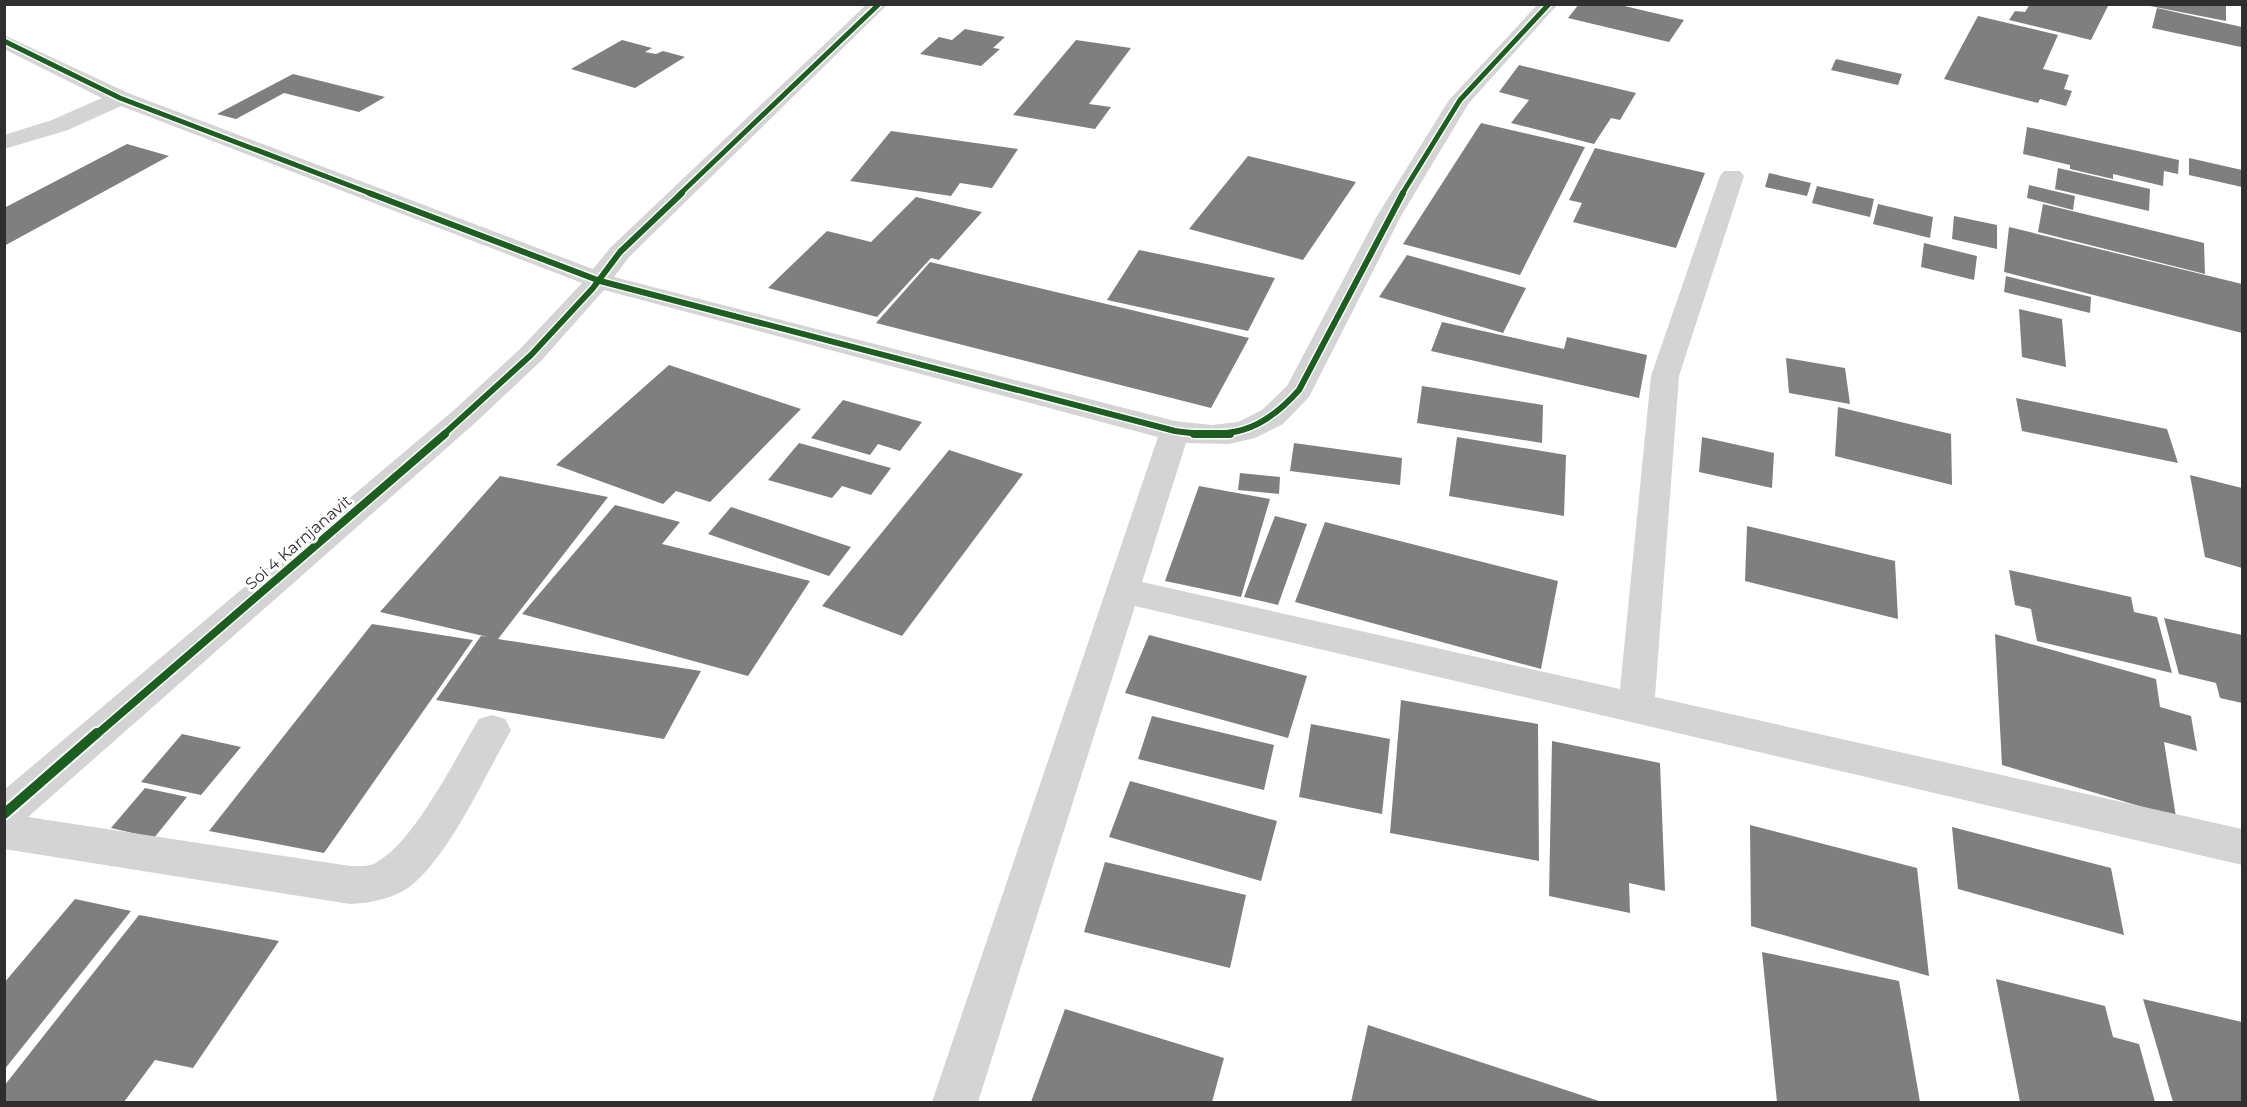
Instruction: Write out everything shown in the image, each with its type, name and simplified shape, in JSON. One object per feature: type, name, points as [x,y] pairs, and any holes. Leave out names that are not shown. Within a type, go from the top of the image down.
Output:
[{"type":"street","name":"Soi 4 Karnjanavit","points":[[4,814],[471,411],[548,338],[600,281],[620,252],[879,4]]},
{"type":"street","points":[[4,41],[120,98],[600,281],[1175,431],[1203,436],[1234,434],[1264,424],[1287,406],[1299,390],[1389,216],[1460,100],[1549,4]]},
{"type":"street","points":[[4,142],[60,125],[120,98]]},
{"type":"street","points":[[1636,709],[1665,376],[1732,176]]},
{"type":"street","points":[[955,1102],[1175,431]]},
{"type":"street","points":[[1124,591],[2242,847]]},
{"type":"street","points":[[4,831],[350,885],[368,885],[393,874],[416,853],[492,730]]},
{"type":"building","points":[[1579,4],[1616,4],[1684,20],[1669,42],[1568,18]]},
{"type":"building","points":[[2030,4],[2109,4],[2091,40],[2009,20],[2015,11],[2025,12]]},
{"type":"building","points":[[2151,4],[2226,4],[2226,21],[2150,6]]},
{"type":"building","points":[[2157,8],[2242,27],[2241,47],[2152,28]]},
{"type":"building","points":[[1978,16],[2058,35],[2043,69],[2069,75],[2064,89],[2072,91],[2066,106],[2040,99],[2038,103],[1944,79]]},
{"type":"building","points":[[965,29],[1005,37],[993,48],[1000,49],[981,66],[920,54],[939,37],[952,40]]},
{"type":"building","points":[[622,40],[652,48],[645,52],[656,54],[663,51],[685,57],[635,88],[571,69]]},
{"type":"building","points":[[1076,40],[1131,48],[1089,104],[1111,107],[1095,129],[1013,115]]},
{"type":"building","points":[[1836,59],[1902,74],[1898,85],[1831,70]]},
{"type":"building","points":[[1519,65],[1636,93],[1620,120],[1611,118],[1594,144],[1511,123],[1529,100],[1499,92]]},
{"type":"building","points":[[293,74],[385,97],[359,112],[284,93],[236,119],[217,114]]},
{"type":"building","points":[[1481,123],[1585,147],[1520,275],[1403,244]]},
{"type":"building","points":[[2027,127],[2179,160],[2178,174],[2164,171],[2163,186],[2113,174],[2113,179],[2070,169],[2070,165],[2023,154]]},
{"type":"building","points":[[891,131],[1018,149],[992,188],[960,183],[951,196],[850,181]]},
{"type":"building","points":[[127,144],[169,156],[4,246],[4,208]]},
{"type":"building","points":[[1595,148],[1705,173],[1676,248],[1573,222],[1582,203],[1569,200]]},
{"type":"building","points":[[1248,156],[1356,182],[1303,260],[1189,229]]},
{"type":"building","points":[[2189,158],[2242,170],[2242,187],[2189,175]]},
{"type":"building","points":[[2058,168],[2150,189],[2149,211],[2055,189]]},
{"type":"building","points":[[1769,173],[1811,183],[1807,196],[1765,187]]},
{"type":"building","points":[[2029,185],[2075,196],[2073,210],[2027,198]]},
{"type":"building","points":[[1817,186],[1874,199],[1870,217],[1812,203]]},
{"type":"building","points":[[916,197],[982,212],[939,260],[931,258],[877,317],[768,288],[827,231],[871,242]]},
{"type":"building","points":[[1878,204],[1933,217],[1930,238],[1873,224]]},
{"type":"building","points":[[2043,204],[2204,243],[2205,274],[2038,232]]},
{"type":"building","points":[[1954,216],[1997,225],[1997,249],[1952,239]]},
{"type":"building","points":[[2009,227],[2242,284],[2242,333],[2004,272]]},
{"type":"building","points":[[1924,243],[1977,256],[1974,280],[1921,267]]},
{"type":"building","points":[[1139,250],[1275,278],[1248,331],[1107,300]]},
{"type":"building","points":[[1407,255],[1526,288],[1503,333],[1379,297]]},
{"type":"building","points":[[930,262],[1249,338],[1211,408],[876,323]]},
{"type":"building","points":[[2006,276],[2091,297],[2090,313],[2004,292]]},
{"type":"building","points":[[2019,309],[2062,319],[2066,367],[2022,357]]},
{"type":"building","points":[[1442,322],[1564,349],[1567,337],[1647,355],[1639,398],[1431,351]]},
{"type":"building","points":[[1786,358],[1845,368],[1850,404],[1789,393]]},
{"type":"building","points":[[669,365],[801,409],[710,502],[676,491],[663,504],[556,465]]},
{"type":"building","points":[[1422,386],[1543,405],[1542,443],[1417,423]]},
{"type":"building","points":[[2016,398],[2167,429],[2178,463],[2022,431]]},
{"type":"building","points":[[843,400],[922,422],[900,451],[878,444],[870,455],[811,438]]},
{"type":"building","points":[[1838,407],[1951,434],[1952,485],[1835,456]]},
{"type":"building","points":[[1457,437],[1566,455],[1564,516],[1449,496]]},
{"type":"building","points":[[1702,437],[1774,453],[1772,488],[1699,472]]},
{"type":"building","points":[[799,443],[891,468],[871,495],[842,486],[832,498],[768,480]]},
{"type":"building","points":[[1294,443],[1402,458],[1400,485],[1290,471]]},
{"type":"building","points":[[949,450],[1023,474],[902,636],[822,606]]},
{"type":"building","points":[[1240,473],[1280,477],[1279,494],[1238,490]]},
{"type":"building","points":[[2190,475],[2242,488],[2242,568],[2205,557]]},
{"type":"building","points":[[500,476],[608,497],[498,639],[701,671],[664,739],[436,700],[481,636],[488,637],[380,612]]},
{"type":"building","points":[[1199,486],[1270,499],[1241,597],[1165,581]]},
{"type":"building","points":[[615,505],[680,522],[662,544],[810,581],[748,676],[522,614]]},
{"type":"building","points":[[731,507],[851,547],[829,576],[708,534]]},
{"type":"building","points":[[1275,516],[1307,524],[1278,605],[1244,597]]},
{"type":"building","points":[[1325,522],[1558,581],[1541,669],[1295,602]]},
{"type":"building","points":[[1747,526],[1895,561],[1898,619],[1745,581]]},
{"type":"building","points":[[2009,570],[2131,597],[2134,612],[2157,617],[2172,673],[2037,641],[2031,609],[2015,605]]},
{"type":"building","points":[[2164,618],[2242,635],[2242,703],[2220,698],[2216,683],[2179,674]]},
{"type":"building","points":[[372,624],[473,640],[324,853],[209,831]]},
{"type":"building","points":[[1995,634],[2156,679],[2160,707],[2191,716],[2197,751],[2164,742],[2176,817],[2002,765]]},
{"type":"building","points":[[1149,635],[1307,676],[1288,738],[1125,693]]},
{"type":"building","points":[[1401,700],[1538,724],[1539,861],[1390,833]]},
{"type":"building","points":[[1152,716],[1274,745],[1264,790],[1138,759]]},
{"type":"building","points":[[1311,724],[1390,739],[1382,814],[1299,797]]},
{"type":"building","points":[[182,734],[241,747],[201,795],[141,782]]},
{"type":"building","points":[[1552,741],[1660,763],[1665,891],[1629,883],[1630,913],[1549,896]]},
{"type":"building","points":[[1130,781],[1277,821],[1261,881],[1109,837]]},
{"type":"building","points":[[145,788],[187,797],[154,838],[111,828]]},
{"type":"building","points":[[1750,825],[1917,868],[1929,976],[1751,926]]},
{"type":"building","points":[[1952,827],[2111,868],[2124,935],[1958,889]]},
{"type":"building","points":[[1105,862],[1246,895],[1230,968],[1084,932]]},
{"type":"building","points":[[75,899],[131,911],[4,1070],[4,983]]},
{"type":"building","points":[[139,915],[279,941],[193,1068],[155,1060],[124,1102],[4,1102],[4,1086]]},
{"type":"building","points":[[1762,952],[1899,981],[1920,1102],[1777,1102]]},
{"type":"building","points":[[1996,979],[2105,1006],[2113,1037],[2139,1044],[2155,1102],[2020,1102]]},
{"type":"building","points":[[2143,999],[2242,1022],[2242,1102],[2173,1102]]},
{"type":"building","points":[[1065,1009],[1224,1058],[1212,1102],[1031,1102]]},
{"type":"building","points":[[1368,1025],[1602,1102],[1351,1102]]},
{"type":"cycle path","points":[[4,814],[498,386],[563,322],[620,252],[879,4]]},
{"type":"cycle path","points":[[4,41],[120,98],[600,281],[1175,431],[1212,435],[1244,431],[1259,425],[1286,405],[1299,390],[1389,216],[1460,100],[1549,4]]}]
